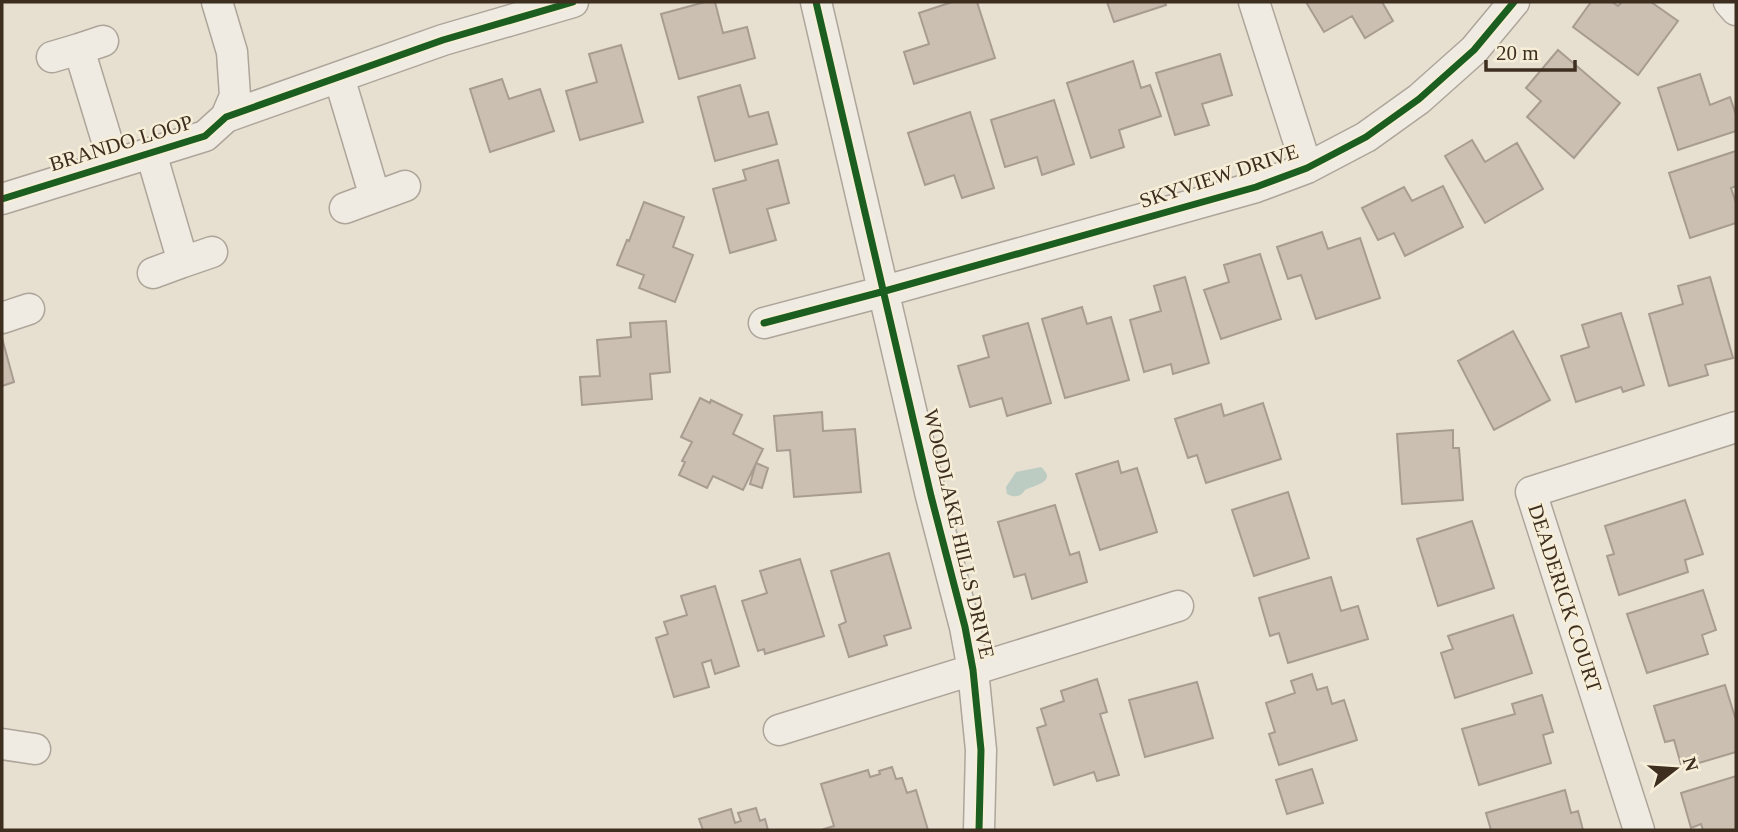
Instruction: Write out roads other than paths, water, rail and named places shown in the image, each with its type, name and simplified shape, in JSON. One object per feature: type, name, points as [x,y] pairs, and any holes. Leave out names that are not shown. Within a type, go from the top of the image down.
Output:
[{"type":"street","points":[[216,2],[232,52],[235,96],[226,117]]},
{"type":"street","name":"BRANDO LOOP","points":[[2,199],[205,136],[226,117],[443,40],[573,2]]},
{"type":"street","name":"WOODLAKE HILLS DRIVE","points":[[816,2],[931,496],[965,627],[973,670],[981,750],[979,830]]},
{"type":"street","points":[[1254,2],[1307,168]]},
{"type":"street","name":"SKYVIEW DRIVE","points":[[885,291],[1256,187],[1307,168],[1366,137],[1419,99],[1474,50],[1514,2]]},
{"type":"street","points":[[1729,2],[1736,10]]},
{"type":"street","points":[[78,49],[114,164]]},
{"type":"street","points":[[339,77],[375,197]]},
{"type":"street","points":[[151,153],[183,262]]},
{"type":"street","points":[[345,208],[405,186]]},
{"type":"street","points":[[153,273],[212,252]]},
{"type":"street","points":[[764,323],[885,291]]},
{"type":"street","name":"DEADERICK COURT","points":[[1639,830],[1531,492],[1736,428]]},
{"type":"street","points":[[779,730],[1178,606]]},
{"type":"street","points":[[2,744],[35,749]]}]
